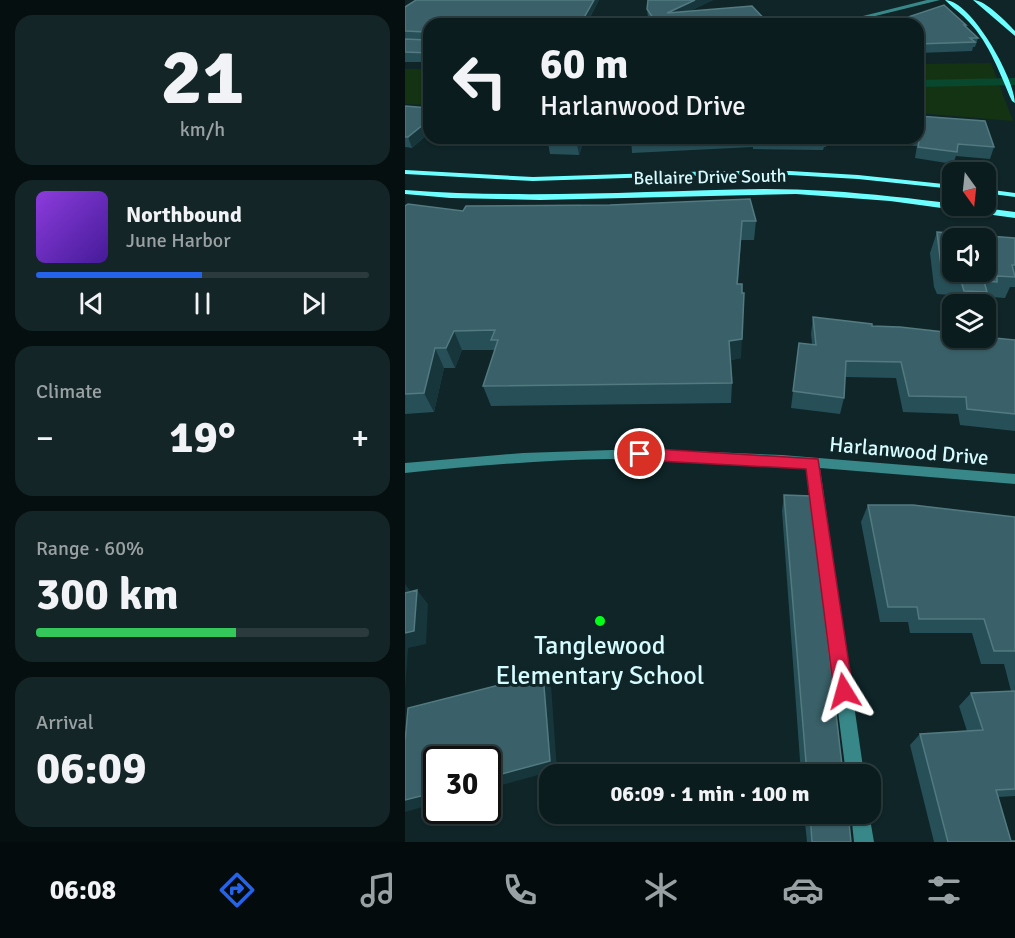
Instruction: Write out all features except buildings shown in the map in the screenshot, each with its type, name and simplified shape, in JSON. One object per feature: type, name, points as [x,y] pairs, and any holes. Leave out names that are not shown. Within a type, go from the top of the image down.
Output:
[{"type":"main road","points":[[947,0],[968,16],[982,32],[1014,99]]},
{"type":"main road","points":[[975,0],[998,17],[1015,34]]},
{"type":"main road","name":"Bellaire Drive South","points":[[405,172],[533,179],[790,173],[879,178],[942,186]]},
{"type":"main road","points":[[790,173],[790,191]]},
{"type":"main road","points":[[527,197],[533,179]]},
{"type":"main road","name":"Bellaire Drive South","points":[[405,192],[527,197],[790,191],[866,195],[1015,215]]},
{"type":"main road","points":[[996,192],[1015,195]]},
{"type":"street","points":[[866,18],[915,3],[938,0]]},
{"type":"street","name":"Harlanwood Drive","points":[[405,468],[558,455],[707,456],[1015,479]]},
{"type":"street","points":[[813,463],[854,764]]},
{"type":"street","points":[[862,824],[864,842]]},
{"type":"shaded area","points":[[991,63],[1013,121],[924,114],[924,64]]},
{"type":"shaded area","points":[[405,69],[423,69],[423,105],[405,104]]},
{"type":"shaded area","points":[[1015,78],[1015,85],[924,87],[924,80]]},
{"type":"place","name":"Tanglewood Elementary School","points":[[600,621]]},
{"type":"route","points":[[640,454],[813,463],[844,691]]}]
